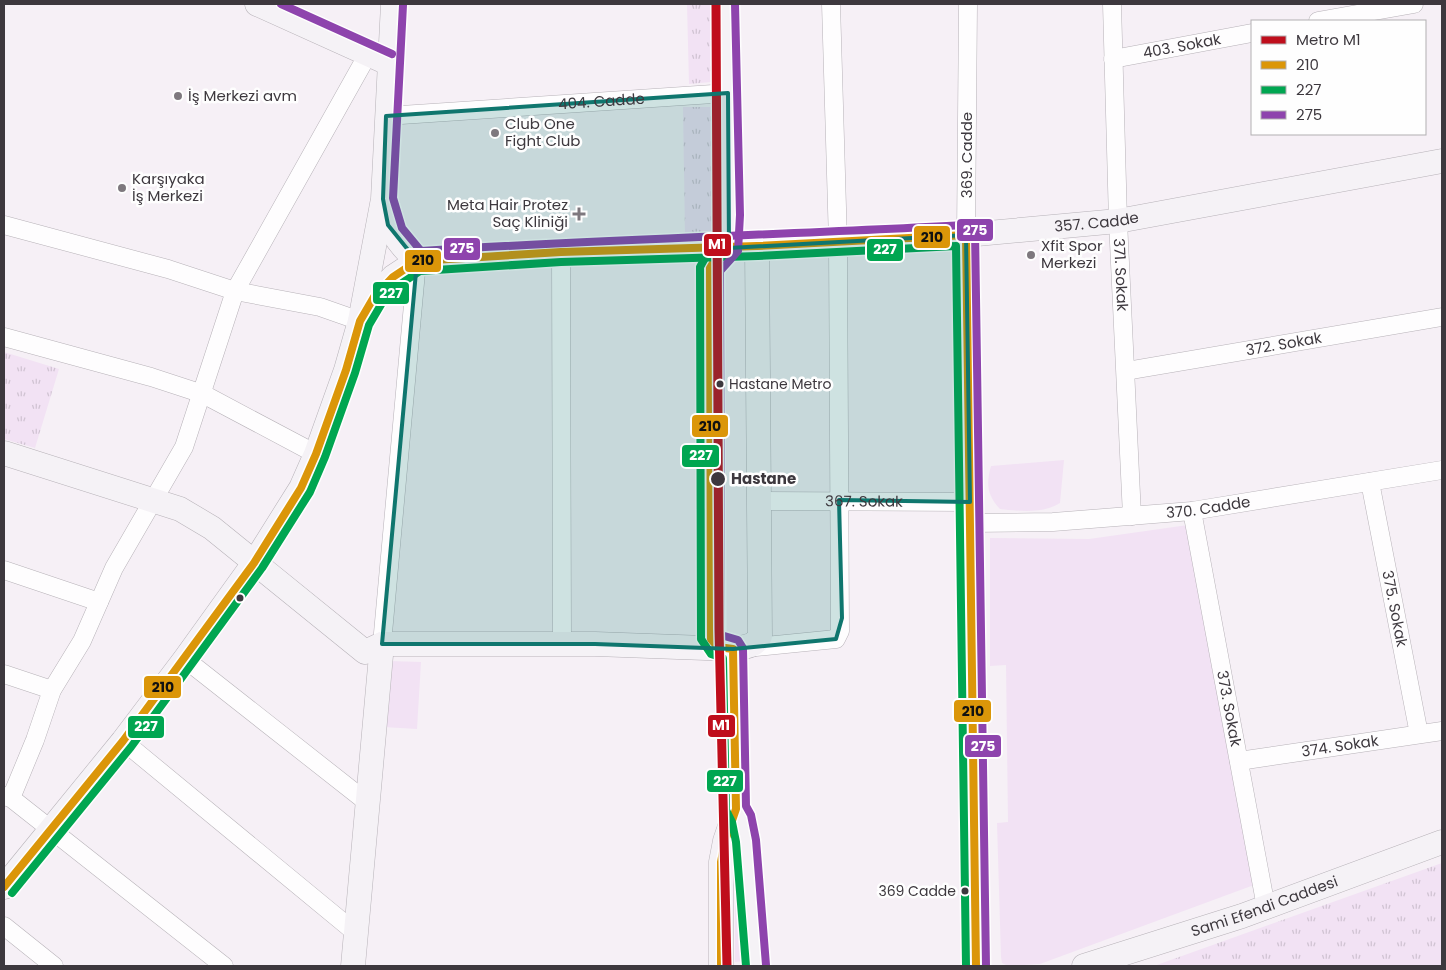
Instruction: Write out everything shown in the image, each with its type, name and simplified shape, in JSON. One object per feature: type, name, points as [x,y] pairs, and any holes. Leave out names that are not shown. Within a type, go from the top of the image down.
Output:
[{"type":"main road","points":[[260,4],[378,58]]},
{"type":"main road","points":[[4,887],[123,741],[185,659],[254,563],[301,488],[316,454],[346,370],[360,321],[382,199],[386,116],[378,58],[394,4]]},
{"type":"main road","points":[[725,4],[728,93],[729,248],[716,258],[710,268],[711,639],[718,647],[733,649]]},
{"type":"main road","name":"357. Cadde","points":[[417,261],[561,252],[729,248],[966,235],[1118,221],[1442,161]]},
{"type":"main road","points":[[360,321],[374,297],[393,277],[417,261],[397,241],[388,225],[382,199]]},
{"type":"main road","points":[[4,452],[153,502],[180,509],[212,528],[365,652],[382,644],[562,644],[733,649],[750,646],[760,636],[757,246]]},
{"type":"main road","points":[[353,966],[382,644]]},
{"type":"main road","points":[[721,966],[721,862],[725,841],[736,809],[733,649]]},
{"type":"main road","points":[[736,809],[741,818],[746,841],[756,966]]},
{"type":"main road","name":"Sami Efendi Caddesi","points":[[1084,966],[1266,907],[1442,842]]},
{"type":"street","points":[[733,649],[836,639],[840,631],[842,618],[839,500],[838,242],[831,4]]},
{"type":"street","name":"369. Cadde","points":[[968,4],[966,235],[976,966]]},
{"type":"street","name":"371. Sokak","points":[[1112,4],[1118,221],[1132,516]]},
{"type":"street","points":[[1324,20],[1414,4]]},
{"type":"street","name":"403. Sokak","points":[[1113,59],[1251,33]]},
{"type":"street","points":[[224,966],[52,829],[8,797],[35,740],[52,690],[82,641],[114,568],[184,446],[203,394],[235,291],[378,58]]},
{"type":"street","name":"404. Cadde","points":[[386,116],[728,93]]},
{"type":"street","points":[[4,225],[168,269],[235,291],[320,307],[360,321]]},
{"type":"street","points":[[561,252],[562,644]]},
{"type":"street","points":[[382,644],[417,261]]},
{"type":"street","name":"372. Sokak","points":[[1126,370],[1442,317]]},
{"type":"street","points":[[4,337],[151,377],[203,394],[316,454]]},
{"type":"street","name":"370. Cadde","points":[[970,523],[1053,522],[1192,511],[1442,470]]},
{"type":"street","name":"375. Sokak","points":[[1370,482],[1419,734]]},
{"type":"street","name":"367. Sokak","points":[[759,501],[970,502]]},
{"type":"street","name":"373. Sokak","points":[[1192,511],[1266,907]]},
{"type":"street","points":[[4,570],[99,602]]},
{"type":"street","points":[[185,659],[368,803]]},
{"type":"street","points":[[4,674],[52,690]]},
{"type":"street","name":"374. Sokak","points":[[1239,761],[1442,731]]},
{"type":"street","points":[[123,741],[356,933]]},
{"type":"street","points":[[4,926],[54,966]]},
{"type":"highlighted area","points":[[728,93],[729,248],[966,235],[970,502],[839,500],[842,618],[836,639],[733,649],[595,644],[382,644],[417,261],[388,225],[383,199],[386,116]]},
{"type":"green space","points":[[687,4],[711,4],[711,82],[689,84]]},
{"type":"green space","points":[[683,107],[712,107],[712,236],[685,236]]},
{"type":"green space","points":[[4,352],[59,369],[35,448],[4,439]]},
{"type":"green space","points":[[1064,460],[1060,503],[1046,509],[1030,511],[1000,509],[992,499],[988,484],[991,466]]},
{"type":"green space","points":[[1188,525],[1254,885],[1040,964],[1008,966],[1002,963],[1001,957],[997,823],[1008,822],[1006,665],[990,666],[990,538],[1089,539]]},
{"type":"green space","points":[[390,661],[421,662],[417,729],[383,727]]},
{"type":"green space","points":[[1442,863],[1442,966],[1154,966]]},
{"type":"green space","points":[[735,865],[738,866],[745,961],[735,962]]},
{"type":"metro line","name":"M1","points":[[716,4],[719,629],[727,966]]},
{"type":"transit line","name":"275","points":[[281,4],[392,54]]},
{"type":"transit line","name":"275","points":[[735,4],[740,215],[738,251],[720,271],[721,635],[738,640],[743,648],[746,806],[751,815],[756,840],[766,965]]},
{"type":"transit line","name":"275","points":[[403,5],[393,198],[402,228],[421,251],[965,225],[975,230],[986,966]]},
{"type":"transit line","name":"210","points":[[4,887],[123,741],[254,563],[301,488],[316,454],[346,370],[360,321],[374,297],[393,277],[417,261],[561,252],[757,246],[966,235],[976,966]]},
{"type":"transit line","name":"227","points":[[723,240],[709,251],[700,267],[701,639],[711,654],[723,658],[726,810],[732,822],[736,842],[746,966]]},
{"type":"transit line","name":"227","points":[[12,893],[131,747],[262,568],[310,492],[325,457],[355,373],[369,325],[382,303],[399,285],[420,271],[561,262],[758,256],[956,246],[966,966]]},
{"type":"transit line","name":"210","points":[[721,966],[721,862],[725,841],[736,809],[733,649],[718,647],[711,639],[710,268],[716,258],[729,248]]},
{"type":"place","name":"İş Merkezi avm","points":[[178,96]]},
{"type":"place","name":"Club One Fight Club","points":[[495,133]]},
{"type":"place","name":"Karşıyaka İş Merkezi","points":[[122,188]]},
{"type":"place","name":"Meta Hair Protez Saç Kliniği","points":[[579,214]]},
{"type":"place","name":"Xfit Spor Merkezi","points":[[1031,255]]},
{"type":"place","name":"Hastane Metro","points":[[720,384]]},
{"type":"place","name":"Hastane","points":[[718,479]]},
{"type":"place","name":"369 Cadde","points":[[965,891]]}]
